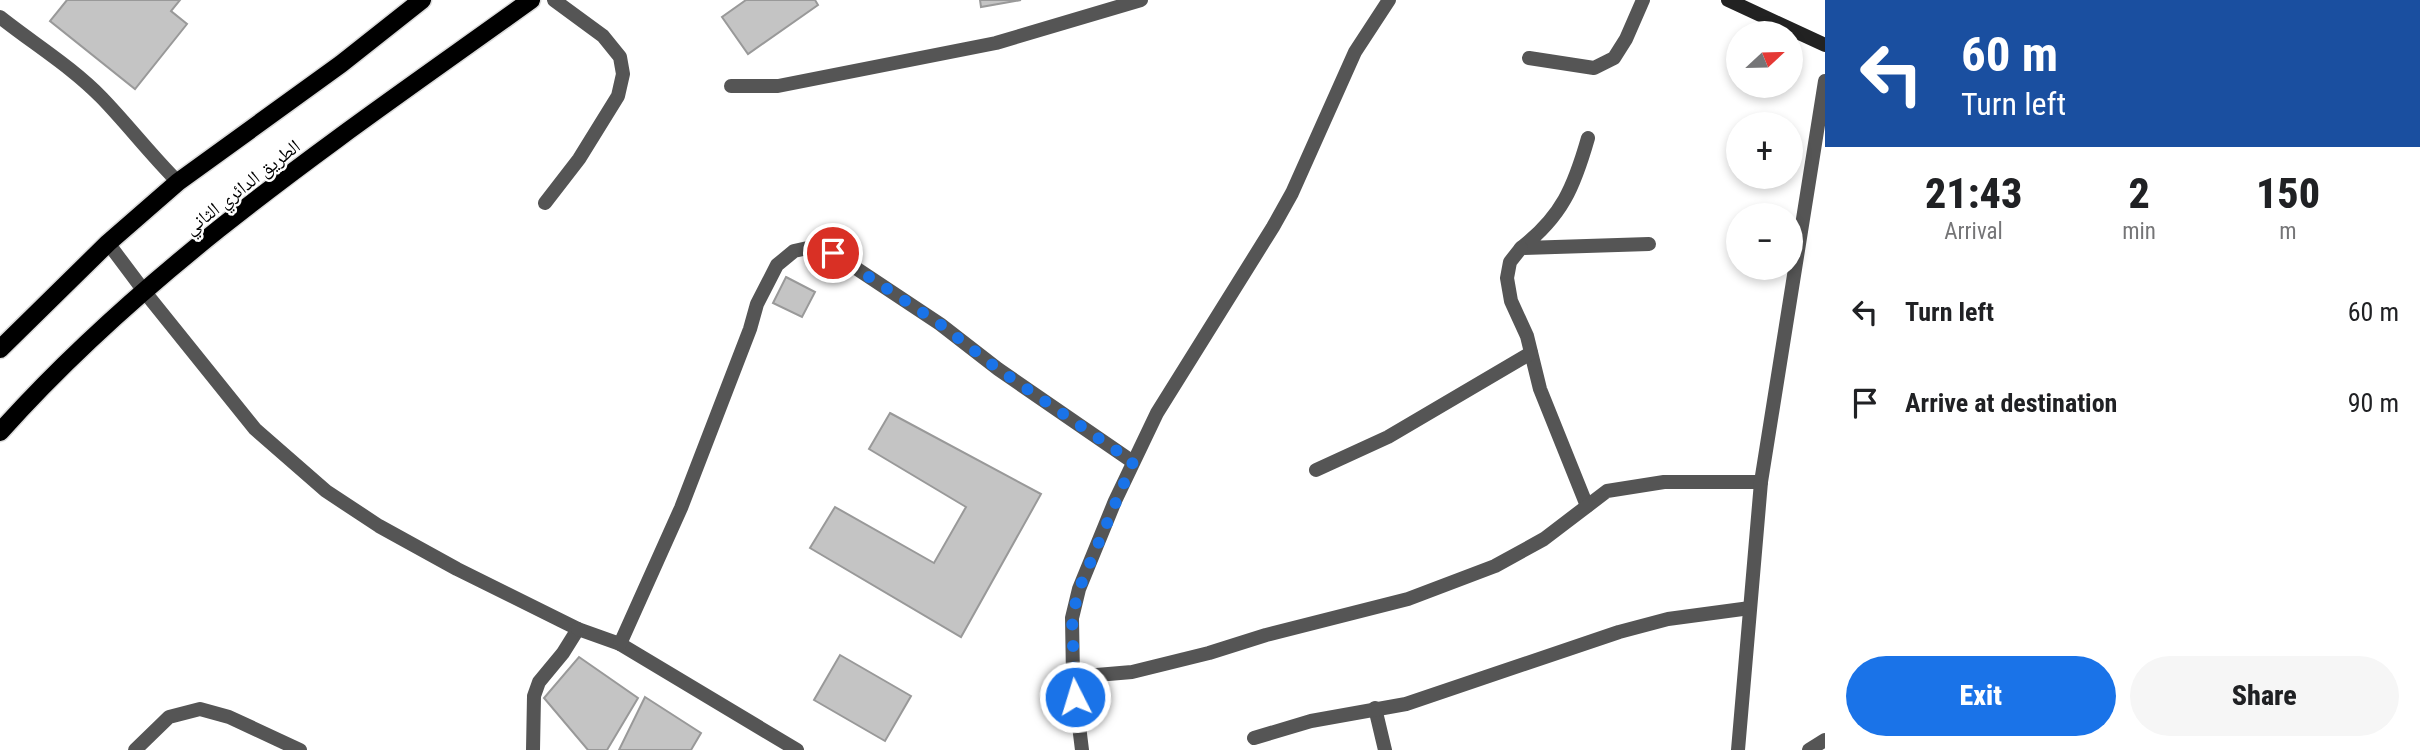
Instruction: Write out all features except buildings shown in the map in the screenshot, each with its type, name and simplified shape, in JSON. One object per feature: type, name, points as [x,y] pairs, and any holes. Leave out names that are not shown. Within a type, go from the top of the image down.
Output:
[{"type":"main road","name":"الطريق الدائري الثاني","points":[[0,349],[108,243],[178,182],[341,64],[422,0]]},
{"type":"main road","name":"الطريق الدائري الثاني","points":[[0,432],[26,403],[144,291],[250,204],[531,0]]},
{"type":"main road","points":[[1728,0],[1825,45]]},
{"type":"street","points":[[545,204],[579,159],[618,96],[623,74],[620,57],[603,36],[554,0]]},
{"type":"street","points":[[732,86],[778,86],[996,43],[1141,0]]},
{"type":"street","points":[[1082,750],[1073,677],[1072,618],[1079,589],[1157,413],[1292,192],[1355,52],[1389,0]]},
{"type":"street","points":[[1529,58],[1594,68],[1614,58],[1626,39],[1643,0]]},
{"type":"street","points":[[0,18],[65,66],[101,97],[178,182]]},
{"type":"street","points":[[1738,750],[1761,482],[1825,81]]},
{"type":"street","points":[[1587,506],[1541,389],[1527,336],[1511,301],[1507,278],[1510,262],[1521,248],[1542,231],[1564,202],[1588,138]]},
{"type":"street","points":[[108,243],[255,429],[326,491],[379,526],[457,569],[578,629],[620,644],[797,750]]},
{"type":"street","points":[[1521,248],[1649,244]]},
{"type":"street","points":[[620,644],[681,508],[750,329],[757,304],[777,265],[794,251],[812,247],[833,253],[940,324],[998,369],[1133,462]]},
{"type":"street","points":[[1315,470],[1388,437],[1531,353]]},
{"type":"street","points":[[1073,677],[1132,672],[1408,599],[1495,566],[1545,539],[1607,491],[1664,481],[1761,482]]},
{"type":"street","points":[[1254,738],[1311,721],[1406,704],[1619,632],[1679,617],[1751,608]]},
{"type":"street","points":[[533,750],[534,696],[539,682],[578,629]]},
{"type":"street","points":[[1375,708],[1385,750]]},
{"type":"street","points":[[135,750],[169,717],[200,709],[229,717],[300,750]]},
{"type":"street","points":[[1810,750],[1825,740]]},
{"type":"route","points":[[833,253],[940,324],[998,369],[1133,462],[1079,589],[1072,618],[1075,697]]}]
